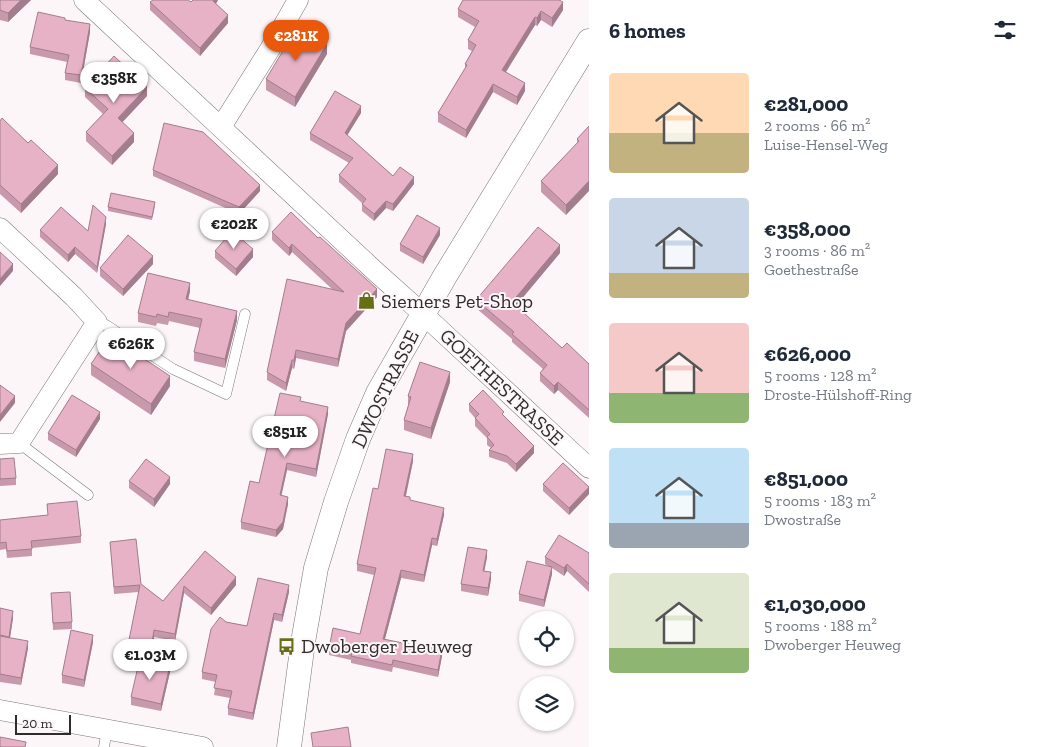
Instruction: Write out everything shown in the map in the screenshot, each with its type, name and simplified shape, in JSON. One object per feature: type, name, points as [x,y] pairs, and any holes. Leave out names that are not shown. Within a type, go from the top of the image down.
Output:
[{"type":"street","name":"GOETHESTRASSE","points":[[84,0],[589,468]]},
{"type":"street","points":[[221,127],[298,0]]},
{"type":"street","name":"DWOSTRASSE","points":[[290,747],[303,642],[316,568],[358,439],[378,394],[423,314],[589,42]]},
{"type":"street","points":[[0,228],[74,297],[97,322],[10,444]]},
{"type":"street","points":[[0,710],[106,738],[203,747]]},
{"type":"lane","points":[[97,322],[106,324],[174,369],[226,394],[245,314]]},
{"type":"lane","points":[[10,444],[88,495]]},
{"type":"building","points":[[0,0],[21,0],[8,13],[0,10]]},
{"type":"building","points":[[153,0],[188,0],[191,2],[193,0],[214,0],[228,15],[200,48],[150,2]]},
{"type":"building","points":[[463,0],[559,0],[563,2],[552,18],[541,11],[537,18],[535,17],[502,70],[525,83],[517,97],[493,84],[466,130],[438,113],[467,65],[465,64],[476,45],[468,40],[479,21],[458,9]]},
{"type":"building","points":[[38,12],[65,18],[65,20],[90,24],[81,75],[65,73],[69,55],[30,47]]},
{"type":"building","points":[[298,26],[327,44],[295,97],[266,79]]},
{"type":"building","points":[[114,56],[147,87],[118,118],[134,133],[112,156],[86,132],[108,109],[85,88]]},
{"type":"building","points":[[335,91],[361,106],[345,133],[393,176],[400,167],[414,177],[393,204],[386,201],[374,214],[362,204],[366,199],[339,175],[353,158],[310,133]]},
{"type":"building","points":[[2,118],[28,143],[31,140],[58,165],[21,204],[0,185],[0,121]]},
{"type":"building","points":[[164,123],[203,132],[260,185],[239,207],[153,170]]},
{"type":"building","points":[[589,126],[589,181],[566,205],[541,181],[579,141],[577,139]]},
{"type":"building","points":[[111,193],[155,202],[152,217],[108,207]]},
{"type":"building","points":[[93,205],[106,217],[97,267],[75,247],[68,255],[40,230],[61,207],[88,231]]},
{"type":"building","points":[[291,212],[377,289],[346,323],[338,359],[296,350],[286,383],[267,372],[287,279],[344,292],[292,244],[289,248],[272,232]]},
{"type":"building","points":[[417,215],[440,228],[423,257],[400,244]]},
{"type":"building","points":[[538,227],[560,245],[512,302],[562,348],[567,343],[589,364],[589,410],[558,382],[554,386],[540,373],[547,365],[512,334],[514,332],[476,300]]},
{"type":"building","points":[[232,231],[253,249],[236,269],[215,251]]},
{"type":"building","points":[[128,235],[153,256],[123,289],[100,268]]},
{"type":"building","points":[[0,252],[13,264],[0,279]]},
{"type":"building","points":[[148,273],[190,283],[186,299],[237,311],[225,359],[194,352],[202,319],[169,312],[168,317],[157,314],[156,317],[138,313]]},
{"type":"building","points":[[110,336],[170,376],[151,404],[91,364]]},
{"type":"building","points":[[420,362],[450,372],[431,428],[404,420],[411,397],[408,396]]},
{"type":"building","points":[[0,385],[15,396],[0,415]]},
{"type":"building","points":[[483,390],[504,412],[502,414],[534,446],[516,464],[507,456],[489,450],[494,445],[487,437],[490,434],[475,418],[479,414],[469,404]]},
{"type":"building","points":[[280,393],[301,397],[300,401],[328,407],[316,469],[287,463],[280,495],[288,497],[283,522],[276,530],[241,522],[250,481],[259,483]]},
{"type":"building","points":[[72,395],[100,412],[76,450],[48,433]]},
{"type":"building","points":[[386,449],[413,454],[404,496],[410,497],[410,500],[444,508],[437,539],[432,538],[424,575],[401,570],[383,639],[442,649],[438,670],[393,660],[392,665],[351,656],[352,653],[329,648],[333,628],[360,634],[376,568],[357,564],[373,488],[378,489]]},
{"type":"building","points":[[14,458],[16,478],[0,479],[0,459]]},
{"type":"building","points":[[146,459],[170,477],[154,499],[129,481]]},
{"type":"building","points":[[563,463],[589,487],[569,508],[543,484]]},
{"type":"building","points":[[77,501],[81,536],[31,541],[32,549],[7,551],[6,542],[0,543],[0,520],[48,515],[47,504]]},
{"type":"building","points":[[559,535],[589,553],[589,584],[567,564],[564,568],[545,557]]},
{"type":"building","points":[[136,539],[141,584],[163,601],[205,551],[236,577],[211,608],[184,586],[175,634],[154,630],[151,650],[128,645],[140,585],[114,587],[110,542]]},
{"type":"building","points":[[468,547],[487,550],[483,571],[491,572],[488,588],[461,584]]},
{"type":"building","points":[[527,561],[552,567],[544,600],[519,594]]},
{"type":"building","points":[[258,578],[289,585],[282,615],[274,613],[253,713],[228,708],[232,691],[214,688],[217,675],[202,672],[211,629],[220,617],[226,622],[247,626]]},
{"type":"building","points":[[70,592],[72,622],[53,623],[51,593]]},
{"type":"building","points":[[0,608],[13,611],[9,637],[0,635]]},
{"type":"building","points":[[71,630],[93,635],[84,680],[62,675]]},
{"type":"building","points":[[0,636],[28,641],[21,678],[0,674]]},
{"type":"building","points":[[140,658],[170,665],[161,704],[131,697]]},
{"type":"building","points":[[348,727],[351,747],[313,747],[311,733]]},
{"type":"building","points":[[0,737],[26,742],[25,747],[0,747]]},
{"type":"place","name":"Siemers Pet-Shop","points":[[367,301]]},
{"type":"place","name":"Dwoberger Heuweg","points":[[287,646]]}]
